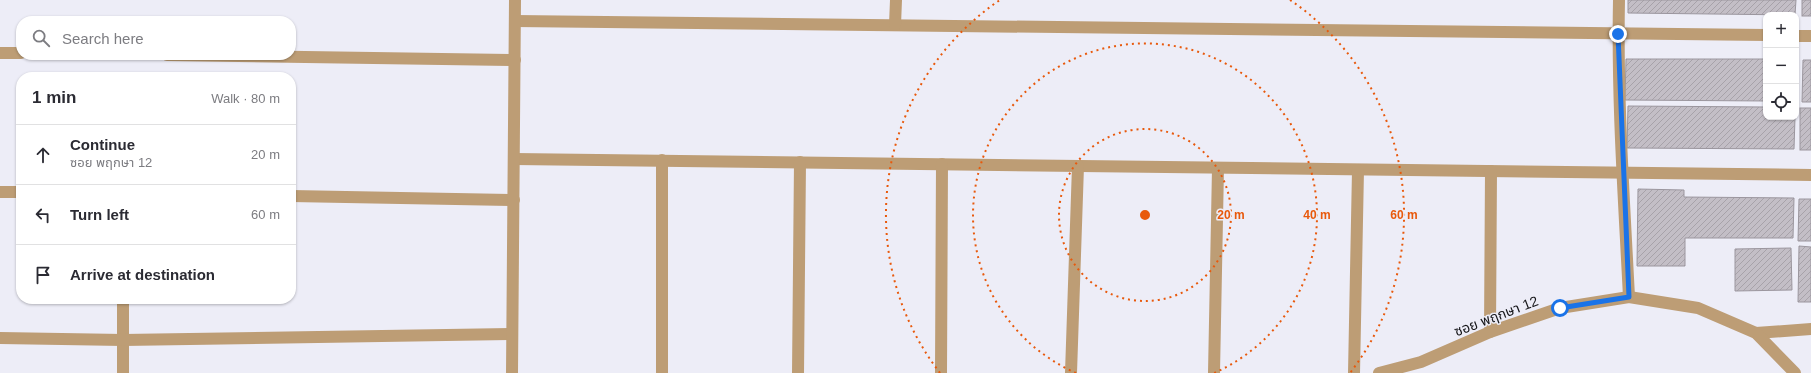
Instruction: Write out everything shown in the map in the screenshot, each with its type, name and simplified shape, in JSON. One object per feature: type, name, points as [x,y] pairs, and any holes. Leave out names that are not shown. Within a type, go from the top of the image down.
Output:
[{"type":"street","points":[[512,373],[515,0]]},
{"type":"street","points":[[895,25],[896,0]]},
{"type":"street","points":[[1619,0],[1618,34],[1629,297]]},
{"type":"street","points":[[515,21],[1763,35]]},
{"type":"street","points":[[1799,36],[1811,36]]},
{"type":"street","points":[[0,53],[16,53]]},
{"type":"street","points":[[296,57],[515,60]]},
{"type":"street","points":[[514,159],[1491,172],[1623,171],[1811,175]]},
{"type":"street","points":[[662,160],[662,373]]},
{"type":"street","points":[[798,373],[800,162]]},
{"type":"street","points":[[941,373],[942,164]]},
{"type":"street","points":[[1071,373],[1078,166]]},
{"type":"street","points":[[1214,373],[1218,168]]},
{"type":"street","points":[[1354,373],[1358,170]]},
{"type":"street","points":[[1490,332],[1491,172]]},
{"type":"street","points":[[0,192],[16,192]]},
{"type":"street","points":[[296,196],[514,200]]},
{"type":"street","name":"ซอย พฤกษา 12","points":[[1379,373],[1422,362],[1490,332],[1560,308],[1629,297],[1698,308],[1756,332],[1795,373]]},
{"type":"street","points":[[123,304],[123,373]]},
{"type":"street","points":[[1756,332],[1811,329]]},
{"type":"street","points":[[0,338],[123,340],[512,334]]},
{"type":"building","points":[[1628,0],[1796,0],[1795,12],[1763,12],[1763,15],[1628,13]]},
{"type":"building","points":[[1802,0],[1811,0],[1811,16],[1802,16]]},
{"type":"building","points":[[1626,59],[1763,59],[1763,101],[1625,100]]},
{"type":"building","points":[[1803,60],[1811,60],[1811,102],[1802,102]]},
{"type":"building","points":[[1628,106],[1763,107],[1763,120],[1795,120],[1794,149],[1627,148]]},
{"type":"building","points":[[1800,108],[1811,108],[1811,150],[1800,150]]},
{"type":"building","points":[[1638,189],[1684,190],[1684,197],[1794,198],[1793,238],[1685,238],[1685,266],[1637,266]]},
{"type":"building","points":[[1799,199],[1811,199],[1811,241],[1798,241]]},
{"type":"building","points":[[1799,246],[1811,247],[1811,302],[1798,302]]},
{"type":"building","points":[[1791,248],[1792,290],[1735,291],[1735,249]]},
{"type":"route","points":[[1560,308],[1629,297],[1618,34]]}]
